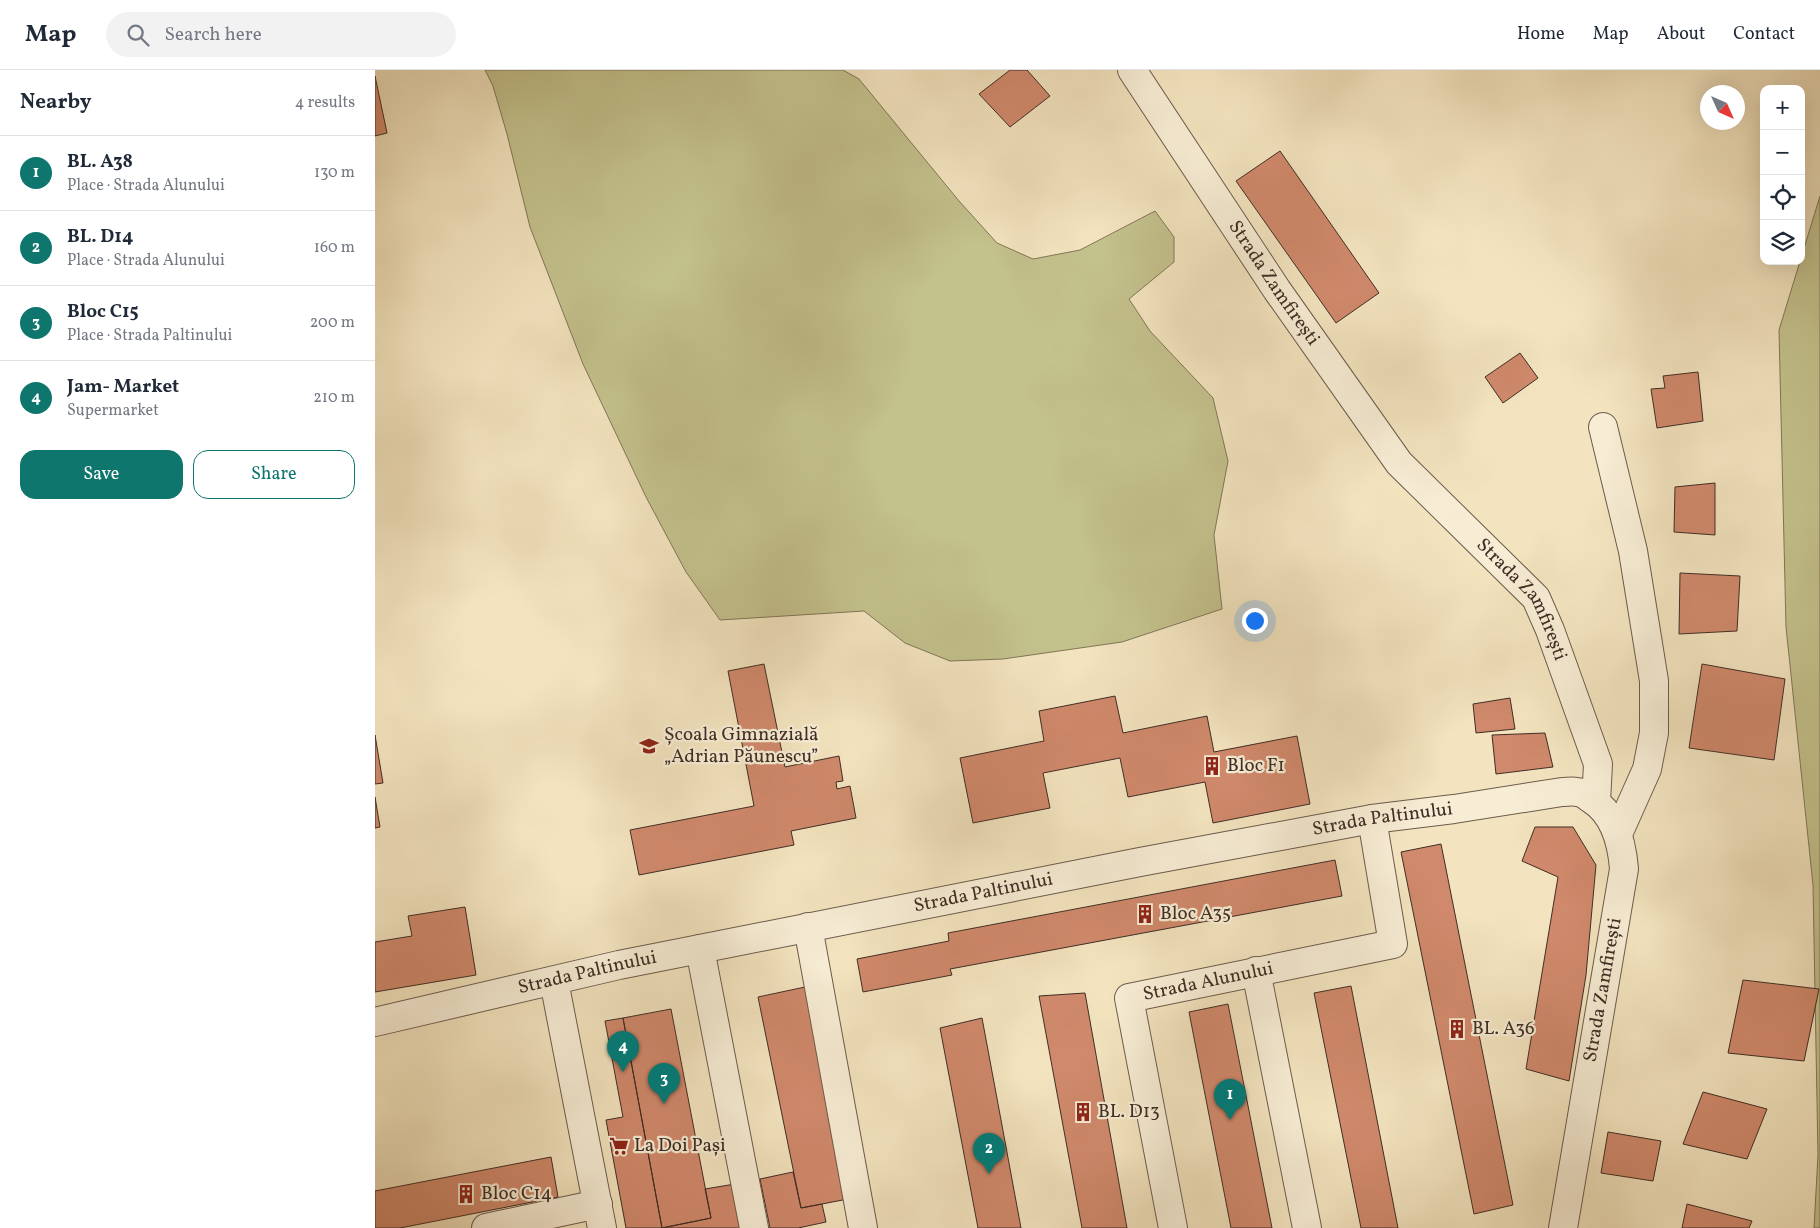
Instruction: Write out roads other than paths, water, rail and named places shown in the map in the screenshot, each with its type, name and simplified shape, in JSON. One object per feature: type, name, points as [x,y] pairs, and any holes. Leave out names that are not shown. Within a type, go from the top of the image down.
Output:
[{"type":"street","name":"Strada Zamfirești","points":[[1131,70],[1277,290],[1399,463],[1536,598],[1550,630],[1599,764],[1596,802],[1609,816],[1618,834],[1623,850],[1624,869],[1563,1228]]},
{"type":"street","points":[[1603,427],[1633,550],[1654,681],[1654,732],[1647,769],[1618,834]]},
{"type":"street","name":"Strada Paltinului","points":[[375,1022],[619,965],[1372,818],[1454,809],[1562,792],[1579,792],[1596,802]]},
{"type":"street","name":"Strada Alunului","points":[[1173,1228],[1129,998],[1393,944],[1372,818]]},
{"type":"street","points":[[808,927],[859,1227]]},
{"type":"street","points":[[700,949],[754,1228]]},
{"type":"street","points":[[1256,971],[1307,1228]]},
{"type":"street","points":[[486,1228],[600,1216],[554,981]]},
{"type":"place","name":"Școala Gimnazială „Adrian Păunescu”","points":[[649,746]]},
{"type":"place","name":"Bloc F1","points":[[1212,766]]},
{"type":"place","name":"Bloc A35","points":[[1145,914]]},
{"type":"place","name":"BL. A36","points":[[1457,1029]]},
{"type":"place","name":"Jam- Market","points":[[623,1072]]},
{"type":"place","name":"Bloc C15","points":[[664,1104]]},
{"type":"place","name":"BL. D13","points":[[1083,1112]]},
{"type":"place","name":"BL. A38","points":[[1230,1120]]},
{"type":"place","name":"La Doi Pași","points":[[619,1146]]},
{"type":"place","name":"BL. D14","points":[[989,1174]]},
{"type":"place","name":"Bloc C14","points":[[466,1194]]}]
